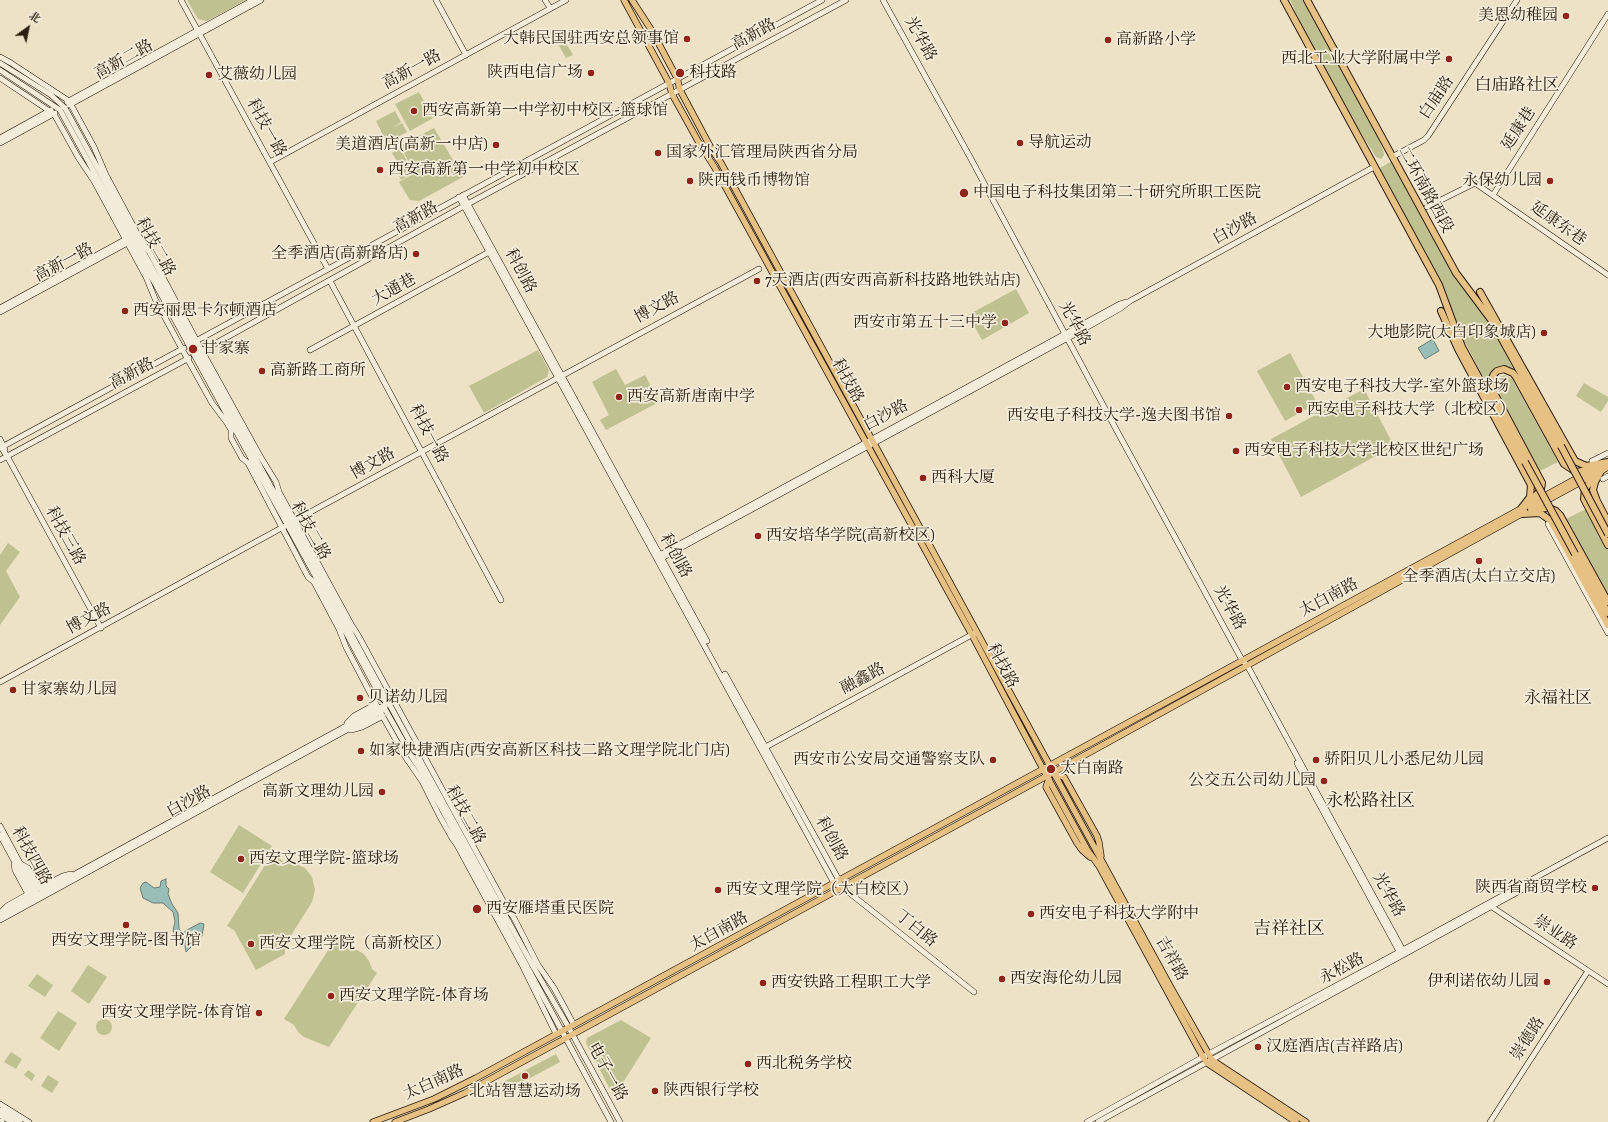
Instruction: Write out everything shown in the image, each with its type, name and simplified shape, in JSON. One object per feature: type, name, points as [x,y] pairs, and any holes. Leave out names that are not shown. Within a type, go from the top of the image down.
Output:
[{"type":"highway","name":"二环南路西段","points":[[1283,0],[1439,285],[1444,310],[1460,348]]},
{"type":"highway","name":"二环南路西段","points":[[1307,0],[1456,273],[1494,320],[1528,388],[1608,534]]},
{"type":"highway","points":[[1480,292],[1494,320],[1575,461],[1586,466],[1608,462]]},
{"type":"highway","points":[[1460,348],[1495,406],[1608,613]]},
{"type":"highway","points":[[1460,348],[1531,485],[1531,494],[1522,511]]},
{"type":"highway","points":[[1522,511],[1539,492],[1542,483],[1504,412],[1490,382],[1497,371],[1504,369],[1513,372],[1564,464],[1576,472],[1597,470]]},
{"type":"highway","points":[[1518,381],[1528,388],[1530,402]]},
{"type":"highway","points":[[1495,406],[1496,396]]},
{"type":"highway","points":[[1495,406],[1504,412]]},
{"type":"highway","points":[[1597,470],[1593,490],[1608,522]]},
{"type":"highway","points":[[1597,470],[1585,489],[1584,500],[1608,545]]},
{"type":"highway","points":[[1531,509],[1549,508],[1556,511],[1560,515],[1607,599]]},
{"type":"highway","points":[[1522,511],[1540,513],[1551,521],[1608,625]]},
{"type":"highway","points":[[1595,590],[1596,580]]},
{"type":"highway","points":[[1595,590],[1607,599]]},
{"type":"main road","name":"科技路","points":[[624,0],[669,83],[672,94],[702,149],[715,168],[866,445],[1055,773]]},
{"type":"main road","name":"科技路","points":[[632,0],[652,31],[677,78],[680,90],[712,150],[721,163],[873,441],[1048,778]]},
{"type":"main road","points":[[1597,470],[1608,462]]},
{"type":"main road","points":[[1597,470],[1608,467]]},
{"type":"main road","name":"太白南路","points":[[395,1122],[465,1093],[842,887],[1048,778],[1597,470]]},
{"type":"main road","name":"太白南路","points":[[1522,511],[1531,509],[1597,470]]},
{"type":"main road","name":"太白南路","points":[[374,1122],[434,1099],[476,1078],[1242,660],[1467,542]]},
{"type":"main road","name":"吉祥路","points":[[1055,773],[1099,861],[1203,1057],[1210,1059],[1306,1122]]},
{"type":"main road","name":"吉祥路","points":[[1048,778],[1088,851],[1099,861],[1210,1059],[1296,1122]]},
{"type":"street","name":"科技一路","points":[[181,0],[328,269]]},
{"type":"street","name":"高新二路","points":[[199,32],[253,0]]},
{"type":"street","name":"高新二路","points":[[0,143],[199,32],[261,0]]},
{"type":"street","points":[[436,0],[466,55]]},
{"type":"street","points":[[545,0],[550,8]]},
{"type":"street","name":"高新一路","points":[[270,162],[566,0]]},
{"type":"street","name":"高新路","points":[[1,447],[822,0]]},
{"type":"street","name":"高新路","points":[[0,460],[330,281],[466,205],[846,0]]},
{"type":"street","name":"光华路","points":[[883,0],[1402,953]]},
{"type":"street","name":"白庙路","points":[[1392,157],[1424,140],[1428,136],[1517,0]]},
{"type":"street","name":"延康巷","points":[[1493,195],[1608,14]]},
{"type":"street","points":[[0,57],[70,103],[133,238],[156,301],[187,359],[212,403],[227,423],[231,438],[242,458],[248,463],[289,524],[514,918],[538,965],[554,988],[572,1026]]},
{"type":"street","name":"科技二路","points":[[0,63],[51,95],[61,108],[193,343],[289,524],[383,708],[534,968],[572,1026],[572,1035]]},
{"type":"street","name":"科技二路","points":[[0,70],[61,108]]},
{"type":"street","points":[[0,78],[52,113],[78,157],[133,238],[150,253],[198,353],[267,466],[308,577],[314,582],[339,629],[346,647],[383,708],[406,758],[422,781],[439,815],[457,845],[522,965],[556,1034]]},
{"type":"street","name":"高新二路","points":[[0,138],[52,113]]},
{"type":"street","name":"白沙路","points":[[659,557],[1066,336],[1120,304],[1130,301],[1374,167]]},
{"type":"street","points":[[1427,207],[1475,183],[1493,195]]},
{"type":"street","name":"延康东巷","points":[[1493,195],[1608,275]]},
{"type":"street","name":"科创路","points":[[461,196],[763,748],[837,882],[842,887]]},
{"type":"street","name":"科创路","points":[[466,205],[489,252],[560,376]]},
{"type":"street","name":"高新一路","points":[[0,308],[133,238]]},
{"type":"street","name":"高新一路","points":[[0,312],[133,238]]},
{"type":"street","name":"大通巷","points":[[310,350],[489,252]]},
{"type":"street","name":"博文路","points":[[0,682],[422,451],[759,269]]},
{"type":"street","name":"科技一路","points":[[330,281],[501,600]]},
{"type":"street","name":"科技三路","points":[[0,439],[1,447],[101,628]]},
{"type":"street","points":[[1592,461],[1608,453]]},
{"type":"street","points":[[1548,524],[1608,633]]},
{"type":"street","name":"融鑫路","points":[[763,748],[974,634]]},
{"type":"street","points":[[343,730],[362,727],[383,708]]},
{"type":"street","name":"白沙路","points":[[0,920],[35,894],[76,874],[383,708]]},
{"type":"street","name":"科技二路","points":[[383,708],[422,772],[565,1038]]},
{"type":"street","name":"白沙路","points":[[0,914],[343,730]]},
{"type":"street","name":"科技四路","points":[[0,826],[35,894]]},
{"type":"street","name":"科技四路","points":[[0,835],[14,861],[35,894]]},
{"type":"street","name":"永松路","points":[[1490,905],[1608,838]]},
{"type":"street","name":"永松路","points":[[1098,1122],[1402,953],[1608,842]]},
{"type":"street","name":"丁白路","points":[[842,887],[974,992]]},
{"type":"street","name":"崇业路","points":[[1490,905],[1608,984]]},
{"type":"street","name":"崇德路","points":[[1490,1122],[1588,971]]},
{"type":"street","name":"电子一路","points":[[572,1035],[620,1122]]},
{"type":"street","name":"电子一路","points":[[565,1038],[611,1122]]},
{"type":"street","points":[[1087,1122],[1203,1057]]},
{"type":"street","points":[[0,1104],[29,1122]]},
{"type":"street","points":[[0,1110],[20,1122]]},
{"type":"street","points":[[0,1115],[12,1122]]},
{"type":"green space","points":[[187,0],[246,0],[207,21],[198,19]]},
{"type":"green space","points":[[1290,0],[1303,0],[1373,126],[1383,150],[1384,155],[1381,159],[1376,157],[1356,125],[1301,24]]},
{"type":"green space","points":[[565,41],[573,55],[566,58],[558,44]]},
{"type":"green space","name":"西安高新第一中学初中校区-篮球馆","points":[[419,92],[433,118],[410,131],[395,104]]},
{"type":"green space","points":[[395,111],[401,122],[393,128],[402,123],[407,132],[387,143],[376,121]]},
{"type":"green space","points":[[434,128],[463,177],[419,201],[410,200],[399,182],[415,173],[400,146]]},
{"type":"green space","points":[[400,148],[414,173],[401,180],[394,166],[398,163],[392,153]]},
{"type":"green space","points":[[1392,161],[1455,279],[1490,324],[1514,370],[1508,367],[1499,367],[1495,370],[1489,380],[1488,386],[1461,335],[1443,285],[1380,168]]},
{"type":"green space","points":[[1016,289],[1029,313],[982,340],[968,315]]},
{"type":"green space","points":[[538,350],[549,370],[547,377],[484,413],[469,386]]},
{"type":"green space","name":"西安电子科技大学-室外篮球场","points":[[1290,353],[1317,403],[1285,421],[1257,371]]},
{"type":"green space","points":[[616,369],[625,385],[645,375],[659,402],[606,430],[600,420],[609,415],[592,382]]},
{"type":"green space","points":[[1505,375],[1512,379],[1558,462],[1540,471],[1496,388],[1495,381],[1497,378]]},
{"type":"green space","points":[[1584,383],[1608,397],[1608,401],[1601,412],[1576,396]]},
{"type":"green space","points":[[1364,389],[1394,446],[1301,497],[1271,439]]},
{"type":"green space","points":[[1586,509],[1608,550],[1608,596],[1566,519]]},
{"type":"green space","points":[[8,543],[20,552],[6,571],[20,597],[0,625],[0,555]]},
{"type":"green space","name":"西安文理学院-篮球场","points":[[239,825],[272,846],[243,893],[210,872]]},
{"type":"green space","points":[[272,854],[285,862],[294,863],[305,868],[312,877],[315,890],[312,902],[285,945],[285,954],[256,970],[234,930],[227,926]]},
{"type":"green space","name":"西安文理学院-体育场","points":[[336,938],[364,954],[372,969],[377,973],[329,1047],[304,1037],[298,1032],[294,1025],[284,1019]]},
{"type":"green space","points":[[88,965],[107,977],[89,1004],[71,991]]},
{"type":"green space","points":[[37,974],[53,985],[45,997],[28,986]]},
{"type":"green space","points":[[58,1011],[77,1023],[59,1051],[40,1038]]},
{"type":"green space","points":[[104,1019],[110,1021],[112,1027],[110,1033],[104,1035],[98,1033],[96,1027],[98,1021]]},
{"type":"green space","points":[[621,1020],[651,1038],[614,1097],[586,1043],[587,1038]]},
{"type":"green space","points":[[11,1052],[22,1059],[16,1069],[4,1062]]},
{"type":"green space","name":"北站智慧运动场","points":[[556,1054],[560,1062],[495,1097],[490,1089]]},
{"type":"green space","points":[[28,1070],[35,1075],[32,1081],[24,1075]]},
{"type":"green space","points":[[48,1075],[59,1082],[52,1093],[41,1086]]},
{"type":"water","points":[[1433,339],[1439,351],[1425,359],[1418,348]]},
{"type":"water","points":[[166,879],[166,886],[169,889],[168,894],[178,913],[179,929],[183,933],[200,923],[204,924],[202,936],[195,933],[189,934],[188,939],[194,944],[186,952],[184,939],[176,935],[173,931],[175,921],[173,912],[163,903],[153,903],[143,898],[140,888],[143,883],[146,882],[154,888],[160,887],[161,881]]},
{"type":"place","name":"美恩幼稚园","points":[[1566,16]]},
{"type":"place","name":"大韩民国驻西安总领事馆","points":[[687,39]]},
{"type":"place","name":"高新路小学","points":[[1108,40]]},
{"type":"place","name":"西北工业大学附属中学","points":[[1449,59]]},
{"type":"place","name":"陕西电信广场","points":[[591,73]]},
{"type":"place","name":"科技路","points":[[680,73]]},
{"type":"place","name":"艾薇幼儿园","points":[[209,75]]},
{"type":"place","name":"西安高新第一中学初中校区-篮球馆","points":[[414,111]]},
{"type":"place","name":"导航运动","points":[[1020,143]]},
{"type":"place","name":"美道酒店(高新一中店)","points":[[496,145]]},
{"type":"place","name":"国家外汇管理局陕西省分局","points":[[658,153]]},
{"type":"place","name":"西安高新第一中学初中校区","points":[[380,170]]},
{"type":"place","name":"陕西钱币博物馆","points":[[690,181]]},
{"type":"place","name":"永保幼儿园","points":[[1550,181]]},
{"type":"place","name":"中国电子科技集团第二十研究所职工医院","points":[[964,193]]},
{"type":"place","name":"全季酒店(高新路店)","points":[[416,254]]},
{"type":"place","name":"7天酒店(西安西高新科技路地铁站店)","points":[[757,281]]},
{"type":"place","name":"西安丽思卡尔顿酒店","points":[[125,311]]},
{"type":"place","name":"西安市第五十三中学","points":[[1005,323]]},
{"type":"place","name":"大地影院(太白印象城店)","points":[[1544,333]]},
{"type":"place","name":"甘家寨","points":[[193,349]]},
{"type":"place","name":"高新路工商所","points":[[262,371]]},
{"type":"place","name":"西安电子科技大学-室外篮球场","points":[[1287,387]]},
{"type":"place","name":"西安高新唐南中学","points":[[619,397]]},
{"type":"place","name":"西安电子科技大学（北校区）","points":[[1299,410]]},
{"type":"place","name":"西安电子科技大学-逸夫图书馆","points":[[1229,416]]},
{"type":"place","name":"西安电子科技大学北校区世纪广场","points":[[1236,451]]},
{"type":"place","name":"西科大厦","points":[[923,478]]},
{"type":"place","name":"西安培华学院(高新校区)","points":[[758,536]]},
{"type":"place","name":"全季酒店(太白立交店)","points":[[1479,561]]},
{"type":"place","name":"甘家寨幼儿园","points":[[13,690]]},
{"type":"place","name":"贝诺幼儿园","points":[[360,698]]},
{"type":"place","name":"如家快捷酒店(西安高新区科技二路文理学院北门店)","points":[[361,751]]},
{"type":"place","name":"西安市公安局交通警察支队","points":[[993,760]]},
{"type":"place","name":"骄阳贝儿小悉尼幼儿园","points":[[1316,760]]},
{"type":"place","name":"太白南路","points":[[1051,769]]},
{"type":"place","name":"公交五公司幼儿园","points":[[1324,781]]},
{"type":"place","name":"高新文理幼儿园","points":[[382,792]]},
{"type":"place","name":"西安文理学院-篮球场","points":[[241,859]]},
{"type":"place","name":"陕西省商贸学校","points":[[1595,888]]},
{"type":"place","name":"西安文理学院（太白校区）","points":[[718,890]]},
{"type":"place","name":"西安雁塔重民医院","points":[[477,909]]},
{"type":"place","name":"西安电子科技大学附中","points":[[1031,914]]},
{"type":"place","name":"西安文理学院-图书馆","points":[[126,925]]},
{"type":"place","name":"西安文理学院（高新校区）","points":[[251,944]]},
{"type":"place","name":"西安海伦幼儿园","points":[[1002,979]]},
{"type":"place","name":"伊利诺依幼儿园","points":[[1547,982]]},
{"type":"place","name":"西安铁路工程职工大学","points":[[763,983]]},
{"type":"place","name":"西安文理学院-体育场","points":[[331,996]]},
{"type":"place","name":"西安文理学院-体育馆","points":[[259,1013]]},
{"type":"place","name":"汉庭酒店(吉祥路店)","points":[[1258,1047]]},
{"type":"place","name":"西北税务学校","points":[[748,1064]]},
{"type":"place","name":"北站智慧运动场","points":[[525,1076]]},
{"type":"place","name":"陕西银行学校","points":[[655,1091]]},
{"type":"district","name":"白庙路社区","points":[[1517,86]]},
{"type":"district","name":"永福社区","points":[[1558,699]]},
{"type":"district","name":"永松路社区","points":[[1370,802]]},
{"type":"district","name":"吉祥社区","points":[[1289,930]]}]
